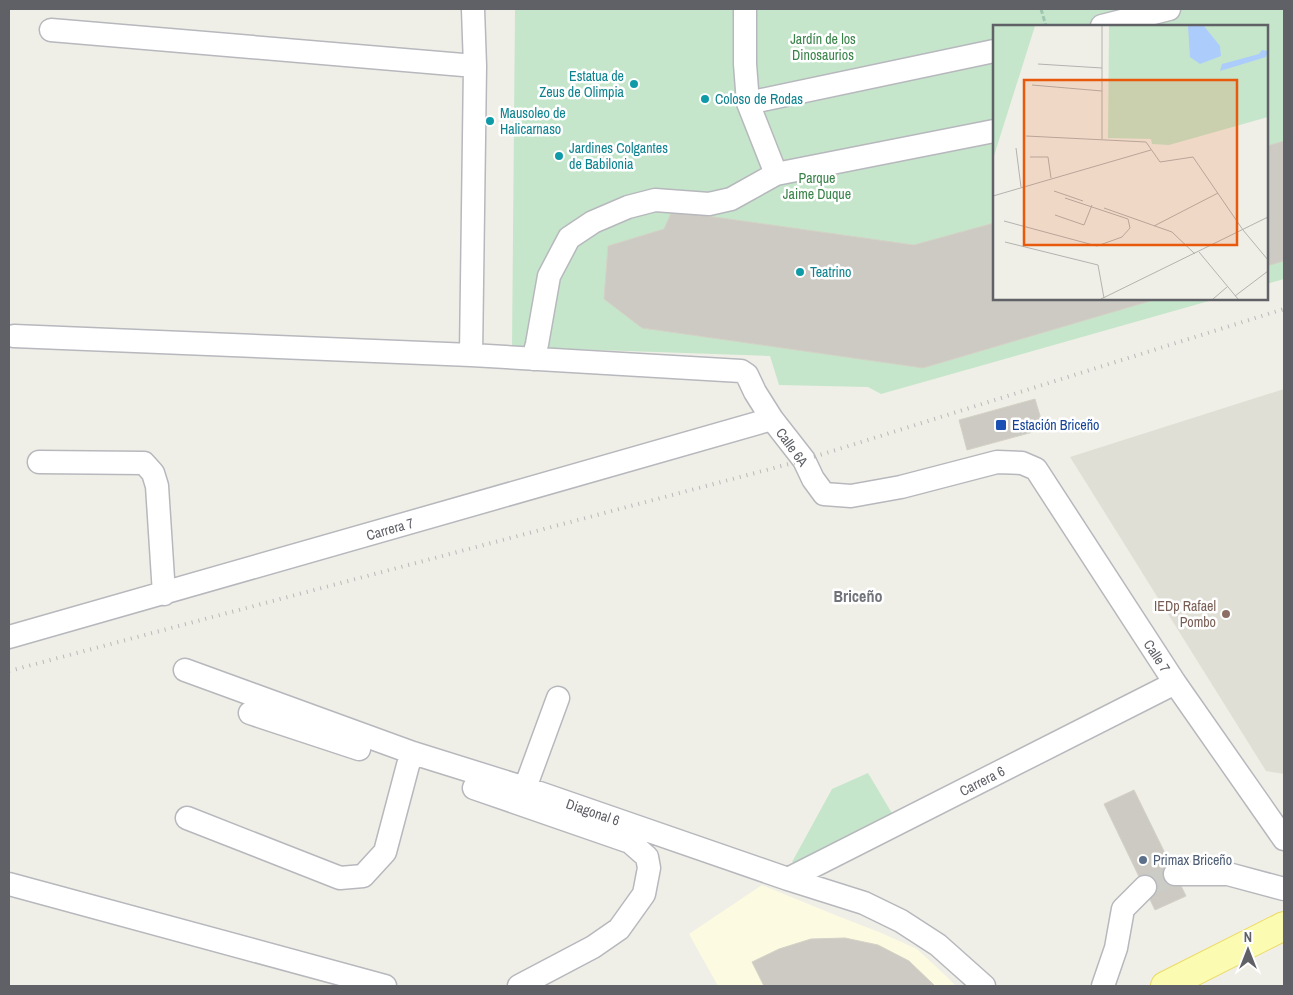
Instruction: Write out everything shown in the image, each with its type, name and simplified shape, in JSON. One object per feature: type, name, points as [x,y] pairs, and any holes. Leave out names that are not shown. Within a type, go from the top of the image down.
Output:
[{"type":"main road","points":[[1165,986],[1284,926]]},
{"type":"street","points":[[471,356],[475,66],[473,9]]},
{"type":"street","points":[[745,9],[745,64],[748,102],[776,174]]},
{"type":"street","points":[[1106,25],[1169,9]]},
{"type":"street","points":[[51,30],[475,66]]},
{"type":"street","points":[[748,102],[993,51]]},
{"type":"street","points":[[14,336],[533,359],[549,276],[569,238],[593,222],[628,207],[655,200],[709,204],[732,199],[776,174],[993,131]]},
{"type":"street","name":"Calle 6A","points":[[533,359],[741,371],[747,375],[772,419],[804,460],[813,479],[824,494],[851,496],[901,486],[997,462],[1022,463],[1036,469]]},
{"type":"street","name":"Carrera 7","points":[[9,637],[772,419]]},
{"type":"street","points":[[39,462],[144,463],[153,473],[157,486],[164,594]]},
{"type":"street","name":"Calle 7","points":[[1036,469],[1175,683],[1284,839]]},
{"type":"street","name":"Diagonal 6","points":[[185,670],[411,759],[525,788],[788,879],[864,903],[901,921],[938,945],[984,986]]},
{"type":"street","name":"Carrera 6","points":[[788,879],[1175,683]]},
{"type":"street","points":[[525,788],[558,698]]},
{"type":"street","points":[[250,713],[411,759],[630,842],[646,857],[649,868],[644,894],[619,930],[593,947],[519,986]]},
{"type":"street","points":[[187,818],[340,878],[362,876],[386,852],[411,759]]},
{"type":"street","points":[[1175,874],[1228,874],[1284,889]]},
{"type":"street","points":[[9,884],[385,986]]},
{"type":"street","points":[[1103,986],[1116,948],[1123,909],[1145,887]]},
{"type":"path","points":[[1041,9],[1046,25]]},
{"type":"shaded area","name":"IEDp Rafael Pombo","points":[[1284,389],[1284,774],[1266,771],[1070,457]]},
{"type":"shaded area","points":[[762,885],[917,949],[956,986],[718,986],[689,934]]},
{"type":"green space","name":"Parque Jaime Duque","points":[[515,9],[1284,9],[1284,279],[1268,284],[1268,25],[993,25],[993,300],[1212,300],[881,394],[868,387],[779,385],[770,356],[512,347]]},
{"type":"green space","points":[[868,773],[896,820],[804,867],[792,862],[832,789]]},
{"type":"building","points":[[1284,141],[1284,261],[1268,266],[1268,146]]},
{"type":"building","name":"Teatrino","points":[[672,211],[914,245],[993,223],[993,300],[1154,300],[923,368],[642,328],[604,299],[608,246],[664,229]]},
{"type":"building","name":"Estación Briceño","points":[[1035,399],[1044,429],[967,450],[959,420]]},
{"type":"building","points":[[1134,790],[1186,896],[1155,910],[1104,804]]},
{"type":"building","points":[[845,938],[878,945],[909,961],[935,986],[764,986],[752,962],[779,949],[811,939]]},
{"type":"tunnel","points":[[1145,887],[1175,874]]},
{"type":"railway","points":[[9,671],[804,460],[1284,309]]},
{"type":"place","name":"Estatua de Zeus de Olimpia","points":[[634,84]]},
{"type":"place","name":"Coloso de Rodas","points":[[705,99]]},
{"type":"place","name":"Mausoleo de Halicarnaso","points":[[490,121]]},
{"type":"place","name":"Jardines Colgantes de Babilonia","points":[[559,156]]},
{"type":"place","name":"Teatrino","points":[[800,272]]},
{"type":"place","name":"Estación Briceño","points":[[1001,425]]},
{"type":"place","name":"IEDp Rafael Pombo","points":[[1226,614]]},
{"type":"place","name":"Primax Briceño","points":[[1143,860]]},
{"type":"district","name":"Briceño","points":[[858,596]]},
{"type":"park label","name":"Jardín de los Dinosaurios","points":[[823,48]]}]
